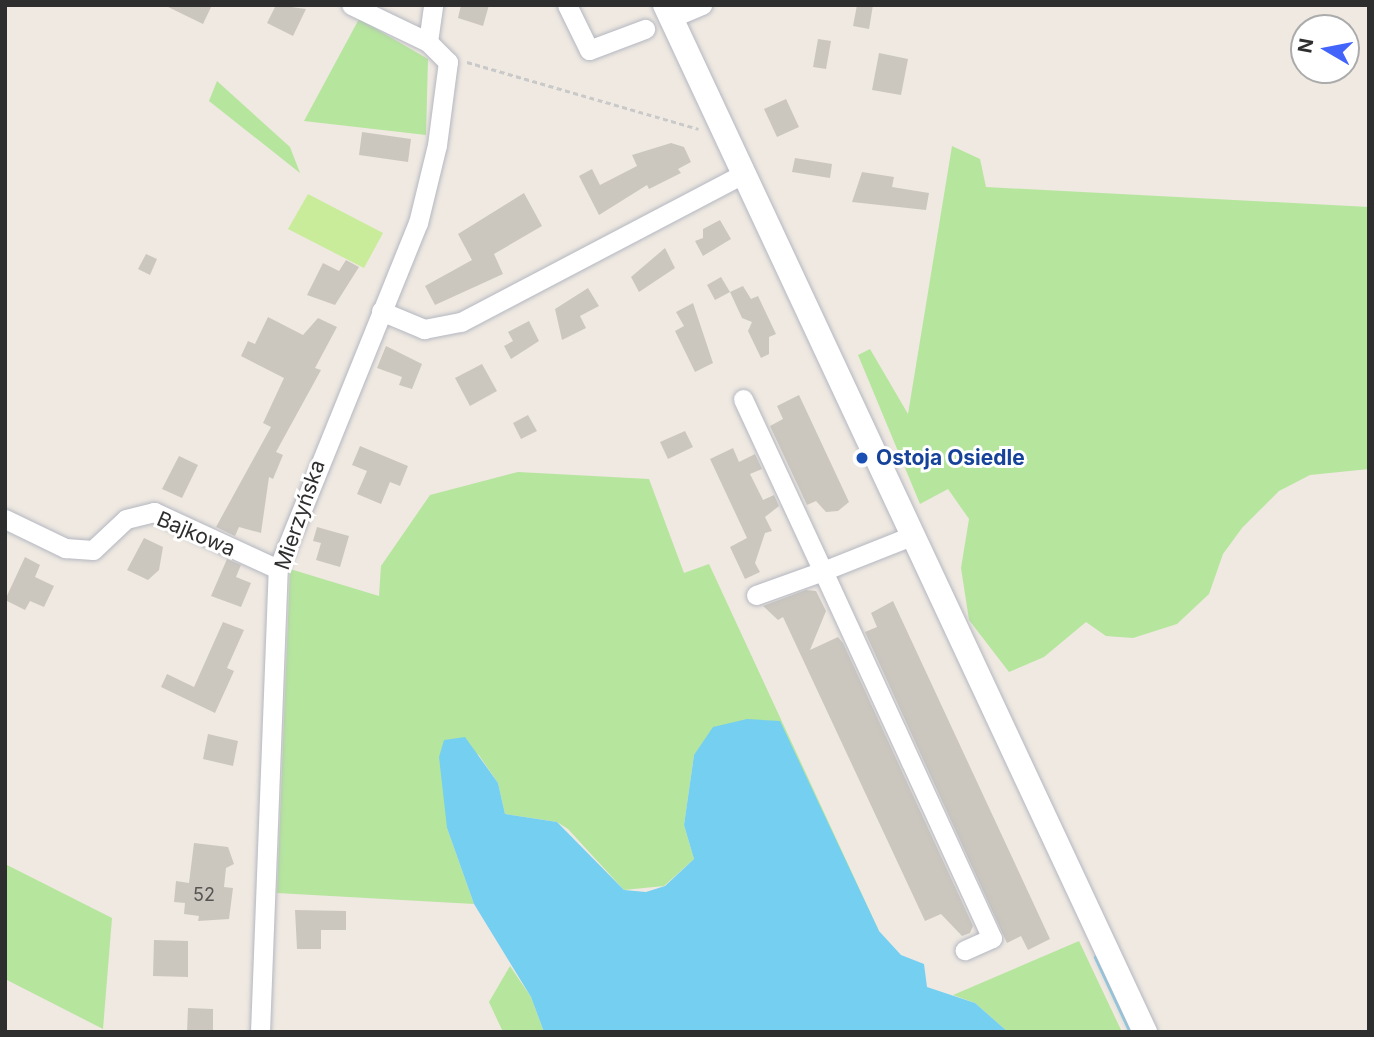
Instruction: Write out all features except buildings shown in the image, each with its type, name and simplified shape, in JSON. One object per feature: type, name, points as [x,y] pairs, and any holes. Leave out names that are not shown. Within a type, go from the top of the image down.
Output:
[{"type":"street","points":[[351,5],[428,42],[448,62]]},
{"type":"street","points":[[428,42],[433,5]]},
{"type":"street","points":[[567,5],[589,50],[645,29]]},
{"type":"street","points":[[702,5],[668,12],[722,122],[1145,1032]]},
{"type":"street","name":"Mierzyńska","points":[[260,1032],[278,569],[428,187],[448,62]]},
{"type":"street","points":[[381,311],[424,329],[461,322],[743,167]]},
{"type":"street","points":[[743,399],[992,938],[965,950]]},
{"type":"street","name":"Bajkowa","points":[[5,519],[65,548],[93,550],[127,519],[154,512],[278,569]]},
{"type":"street","points":[[756,595],[914,535]]},
{"type":"path","points":[[448,62],[473,62],[691,128],[722,122]]},
{"type":"green space","points":[[359,19],[428,59],[426,135],[304,121]]},
{"type":"green space","points":[[217,81],[290,147],[300,173],[209,101]]},
{"type":"green space","points":[[952,146],[980,159],[986,187],[1369,207],[1369,469],[1310,475],[1279,491],[1242,528],[1223,554],[1209,594],[1177,624],[1133,638],[1106,636],[1086,622],[1044,657],[1009,672],[969,620],[961,568],[969,519],[948,489],[920,504],[858,355],[870,349],[908,414]]},
{"type":"green space","points":[[308,194],[383,233],[364,268],[288,229]]},
{"type":"green space","points":[[518,472],[649,479],[684,573],[709,564],[879,931],[694,755],[684,825],[694,859],[664,886],[624,890],[568,829],[557,822],[505,814],[498,783],[478,754],[447,828],[474,904],[277,893],[290,569],[379,596],[381,566],[430,495]]},
{"type":"green space","points":[[5,864],[112,918],[103,1029],[5,979]]},
{"type":"green space","points":[[1079,941],[1122,1032],[1008,1032],[975,1003],[953,995]]},
{"type":"green space","points":[[510,966],[531,997],[544,1032],[503,1032],[489,1002]]},
{"type":"water","points":[[747,719],[780,721],[879,931],[901,955],[924,964],[927,987],[975,1003],[1008,1032],[544,1032],[531,997],[474,904],[447,828],[439,757],[444,740],[465,737],[498,783],[505,814],[557,822],[624,890],[646,892],[665,886],[694,859],[684,825],[694,755],[713,727]]},
{"type":"waterway","points":[[1096,957],[1131,1032]]},
{"type":"place","name":"Ostoja Osiedle","points":[[862,458]]}]
